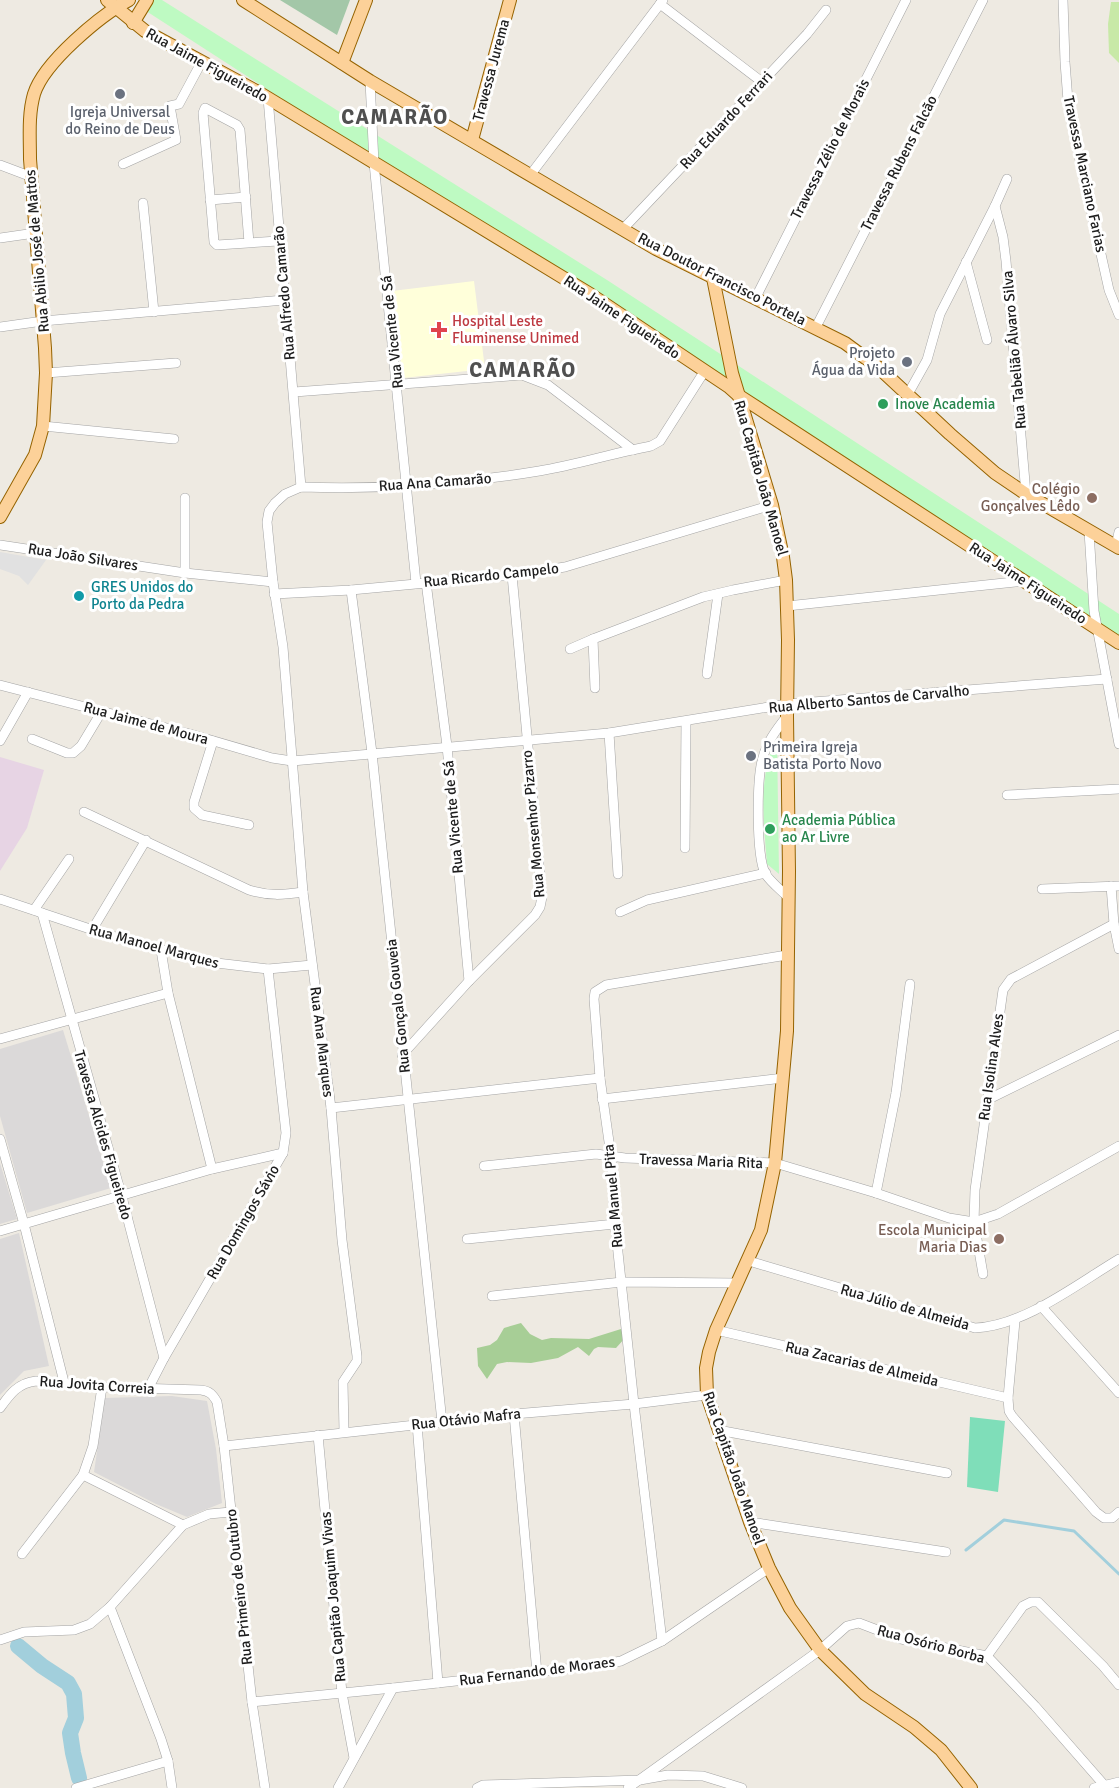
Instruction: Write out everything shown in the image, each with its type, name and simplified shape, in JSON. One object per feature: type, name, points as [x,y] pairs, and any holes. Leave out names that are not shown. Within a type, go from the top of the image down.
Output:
[{"type":"main road","name":"Rua Abilio José de Mattos","points":[[0,517],[35,455],[44,426],[46,373],[29,125],[32,102],[39,82],[54,61],[111,4],[129,0]]},
{"type":"main road","points":[[133,23],[147,0]]},
{"type":"main road","name":"Rua Doutor Francisco Portela","points":[[243,0],[370,81],[680,262],[816,327],[859,353],[995,473],[1026,494],[1117,547]]},
{"type":"main road","points":[[342,63],[366,0]]},
{"type":"main road","name":"Travessa Jurema","points":[[472,140],[510,0]]},
{"type":"main road","name":"Rua Jaime Figueiredo","points":[[111,4],[133,23],[267,98],[590,294],[738,395],[1119,643]]},
{"type":"main road","name":"Rua Capitão João Manoel","points":[[713,278],[721,325],[738,395],[772,505],[786,580],[789,661],[787,710],[788,1011],[775,1163],[765,1215],[748,1261],[716,1330],[706,1368],[707,1395],[750,1522],[769,1568],[790,1608],[820,1650],[865,1694],[914,1727],[940,1750],[971,1788]]},
{"type":"street","name":"Travessa Zélio de Morais","points":[[755,299],[906,0]]},
{"type":"street","name":"Travessa Rubens Falcão","points":[[816,327],[983,0]]},
{"type":"street","name":"Travessa Marciano Farias","points":[[1063,0],[1065,62],[1073,129],[1109,290],[1119,311]]},
{"type":"street","points":[[531,174],[662,2],[762,82]]},
{"type":"street","name":"Rua Eduardo Ferrari","points":[[623,229],[807,34],[826,10]]},
{"type":"street","points":[[123,164],[176,140],[170,106],[179,104],[201,63]]},
{"type":"street","name":"Rua Vicente de Sá","points":[[370,81],[374,164],[407,487],[447,746],[469,981]]},
{"type":"street","name":"Rua Alfredo Camarão","points":[[267,98],[301,487]]},
{"type":"street","points":[[249,243],[240,128],[204,108],[215,244],[249,243],[278,240]]},
{"type":"street","points":[[0,165],[32,177]]},
{"type":"street","points":[[908,394],[927,360],[940,314],[995,206],[1006,179]]},
{"type":"street","points":[[210,200],[246,197]]},
{"type":"street","points":[[142,203],[154,312]]},
{"type":"street","name":"Rua Tabelião Álvaro Silva","points":[[995,206],[1006,261],[1026,494]]},
{"type":"street","points":[[0,238],[35,233]]},
{"type":"street","name":"Rua Tabelião Álvaro Silva","points":[[966,262],[987,340]]},
{"type":"street","points":[[0,327],[43,321],[284,300]]},
{"type":"street","points":[[46,373],[176,363]]},
{"type":"street","name":"Rua Ana Camarão","points":[[301,487],[407,487],[540,471],[651,446],[660,441],[704,372]]},
{"type":"street","points":[[294,392],[510,375],[529,377],[548,385],[633,450]]},
{"type":"street","points":[[44,426],[174,439]]},
{"type":"street","points":[[274,594],[268,511],[285,494],[301,487]]},
{"type":"street","points":[[185,498],[185,573]]},
{"type":"street","name":"Rua Ricardo Campelo","points":[[274,594],[351,591],[512,575],[565,567],[772,505]]},
{"type":"street","points":[[1089,531],[1097,627],[1119,744]]},
{"type":"street","points":[[1117,547],[1119,532]]},
{"type":"street","name":"Rua João Silvares","points":[[0,545],[185,573],[273,582]]},
{"type":"street","name":"Rua Monsenhor Pizarro","points":[[402,1056],[469,981],[535,915],[540,907],[542,897],[512,575]]},
{"type":"street","points":[[570,649],[699,599],[786,580]]},
{"type":"street","points":[[787,606],[1024,581]]},
{"type":"street","name":"Rua Gonçalo Gouveia","points":[[351,591],[372,753],[442,1422]]},
{"type":"street","name":"Rua Ana Marques","points":[[274,594],[282,647],[303,892],[331,1108],[344,1260],[357,1356],[357,1361],[343,1382],[344,1432]]},
{"type":"street","points":[[707,674],[718,594]]},
{"type":"street","points":[[593,639],[595,688]]},
{"type":"street","name":"Rua Alberto Santos de Carvalho","points":[[372,753],[609,733],[686,721],[787,710],[1107,680]]},
{"type":"street","name":"Rua Jaime de Moura","points":[[0,685],[272,758],[292,761],[372,753]]},
{"type":"street","points":[[0,741],[28,692]]},
{"type":"street","points":[[787,710],[761,762],[758,787],[760,839],[766,873],[788,897]]},
{"type":"street","points":[[32,739],[67,753],[73,753],[81,746],[102,711]]},
{"type":"street","points":[[685,848],[686,721]]},
{"type":"street","points":[[609,733],[618,874]]},
{"type":"street","points":[[213,741],[194,808],[202,815],[249,825]]},
{"type":"street","points":[[1007,795],[1119,789]]},
{"type":"street","points":[[84,812],[249,890],[280,896],[303,892]]},
{"type":"street","points":[[92,930],[146,840]]},
{"type":"street","points":[[38,912],[69,859]]},
{"type":"street","points":[[620,912],[647,900],[766,873]]},
{"type":"street","points":[[1042,889],[1115,886],[1114,924],[1119,949]]},
{"type":"street","name":"Rua Manoel Marques","points":[[0,899],[92,930],[218,964],[268,969],[312,965]]},
{"type":"street","name":"Travessa Alcides Figueiredo","points":[[38,912],[122,1197],[164,1358]]},
{"type":"street","name":"Rua Isolina Alves","points":[[983,1274],[974,1222],[975,1190],[1000,998],[1006,983],[1114,924]]},
{"type":"street","points":[[161,950],[168,993],[212,1169]]},
{"type":"street","name":"Rua Manuel Pita","points":[[662,1641],[634,1404],[615,1224],[611,1156],[602,1099],[594,999],[598,989],[606,985],[787,955]]},
{"type":"street","name":"Rua Domingos Sávio","points":[[148,1389],[283,1153],[286,1133],[268,969]]},
{"type":"street","points":[[876,1193],[896,1093],[910,984]]},
{"type":"street","points":[[0,1039],[168,993]]},
{"type":"street","points":[[987,1100],[1119,1035]]},
{"type":"street","points":[[331,1108],[407,1093],[600,1078]]},
{"type":"street","points":[[602,1099],[783,1078]]},
{"type":"street","points":[[0,1139],[64,1382]]},
{"type":"street","points":[[974,1222],[998,1214],[1119,1146]]},
{"type":"street","points":[[0,1231],[212,1169],[283,1153]]},
{"type":"street","name":"Travessa Maria Rita","points":[[484,1166],[583,1155],[775,1163],[876,1193],[949,1218],[974,1222]]},
{"type":"street","points":[[467,1239],[615,1224]]},
{"type":"street","name":"Rua Júlio de Almeida","points":[[748,1261],[967,1326],[990,1328],[1015,1321],[1119,1259]]},
{"type":"street","points":[[492,1296],[622,1282],[738,1283]]},
{"type":"street","points":[[1041,1306],[1119,1393]]},
{"type":"street","points":[[1015,1321],[1008,1398],[1009,1411],[1096,1512],[1104,1518],[1112,1518],[1119,1512]]},
{"type":"street","name":"Rua Zacarias de Almeida","points":[[716,1330],[1008,1398]]},
{"type":"street","name":"Rua Jovita Correia","points":[[0,1408],[17,1387],[25,1382],[36,1380],[102,1387],[206,1391]]},
{"type":"street","points":[[21,1554],[84,1475],[93,1446],[102,1387]]},
{"type":"street","name":"Rua Primeiro de Outubro","points":[[206,1391],[217,1402],[224,1446],[252,1702],[265,1788]]},
{"type":"street","name":"Rua Otávio Mafra","points":[[224,1446],[707,1395]]},
{"type":"street","points":[[514,1414],[537,1673]]},
{"type":"street","points":[[417,1424],[438,1683]]},
{"type":"street","points":[[718,1430],[947,1473]]},
{"type":"street","name":"Rua Capitão Joaquim Vivas","points":[[318,1435],[342,1693],[354,1758]]},
{"type":"street","points":[[84,1475],[183,1525]]},
{"type":"street","points":[[0,1640],[24,1632],[74,1630],[90,1624],[110,1607],[183,1525],[209,1514],[231,1512]]},
{"type":"street","points":[[750,1522],[946,1552]]},
{"type":"street","name":"Rua Fernando de Moraes","points":[[252,1702],[537,1673],[621,1661],[662,1641],[769,1568]]},
{"type":"street","points":[[987,1656],[1023,1606],[1031,1602],[1038,1602],[1119,1684]]},
{"type":"street","points":[[110,1607],[154,1719],[168,1761],[172,1788]]},
{"type":"street","name":"Rua Osório Borba","points":[[628,1788],[820,1650],[847,1626],[860,1623],[901,1639],[987,1656],[1035,1706],[1105,1786]]},
{"type":"street","points":[[338,1788],[393,1688]]},
{"type":"street","points":[[76,1788],[168,1761]]},
{"type":"street","points":[[477,1788],[483,1785],[640,1780],[668,1775],[703,1776],[742,1788]]},
{"type":"street","points":[[1094,1788],[1119,1782]]},
{"type":"shaded area","points":[[280,0],[350,0],[337,35]]},
{"type":"shaded area","name":"Hospital Leste Fluminense Unimed","points":[[474,281],[485,369],[403,378],[392,291]]},
{"type":"shaded area","points":[[0,552],[46,560],[28,585],[19,576],[0,569]]},
{"type":"shaded area","points":[[0,757],[44,770],[27,828],[0,871]]},
{"type":"shaded area","points":[[63,1030],[111,1188],[27,1213],[0,1116],[0,1049]]},
{"type":"shaded area","points":[[0,1163],[17,1219],[0,1224]]},
{"type":"shaded area","points":[[19,1233],[49,1366],[24,1371],[0,1395],[0,1239]]},
{"type":"shaded area","points":[[172,1396],[207,1401],[216,1449],[222,1503],[187,1517],[156,1504],[94,1472],[105,1398]]},
{"type":"green space","points":[[149,0],[162,0],[607,280],[1119,614],[1119,639],[143,9]]},
{"type":"green space","points":[[1111,2],[1119,2],[1119,63],[1109,53],[1108,24]]},
{"type":"green space","points":[[777,738],[779,874],[767,864],[763,800],[767,768]]},
{"type":"green space","points":[[521,1323],[530,1334],[542,1340],[551,1338],[589,1339],[621,1329],[625,1338],[616,1348],[598,1347],[589,1356],[578,1347],[558,1358],[531,1363],[497,1364],[487,1379],[478,1366],[477,1348],[490,1345],[497,1340],[504,1328]]},
{"type":"green space","points":[[970,1417],[1005,1421],[998,1492],[967,1487]]},
{"type":"waterway","points":[[966,1550],[1004,1520],[1074,1531],[1119,1574]]},
{"type":"waterway","points":[[18,1646],[42,1666],[68,1683],[74,1694],[76,1718],[70,1733],[79,1778]]},
{"type":"place","name":"Igreja Universal do Reino de Deus","points":[[120,94]]},
{"type":"place","name":"Hospital Leste Fluminense Unimed","points":[[439,330]]},
{"type":"place","name":"Projeto Água da Vida","points":[[907,362]]},
{"type":"place","name":"Inove Academia","points":[[883,404]]},
{"type":"place","name":"Colégio Gonçalves Lêdo","points":[[1092,498]]},
{"type":"place","name":"GRES Unidos do Porto da Pedra","points":[[79,596]]},
{"type":"place","name":"Primeira Igreja Batista Porto Novo","points":[[751,756]]},
{"type":"place","name":"Academia Pública ao Ar Livre","points":[[770,829]]},
{"type":"place","name":"Escola Municipal Maria Dias","points":[[999,1239]]},
{"type":"district","name":"CAMARÃO","points":[[395,117]]},
{"type":"district","name":"CAMARÃO","points":[[523,370]]}]
